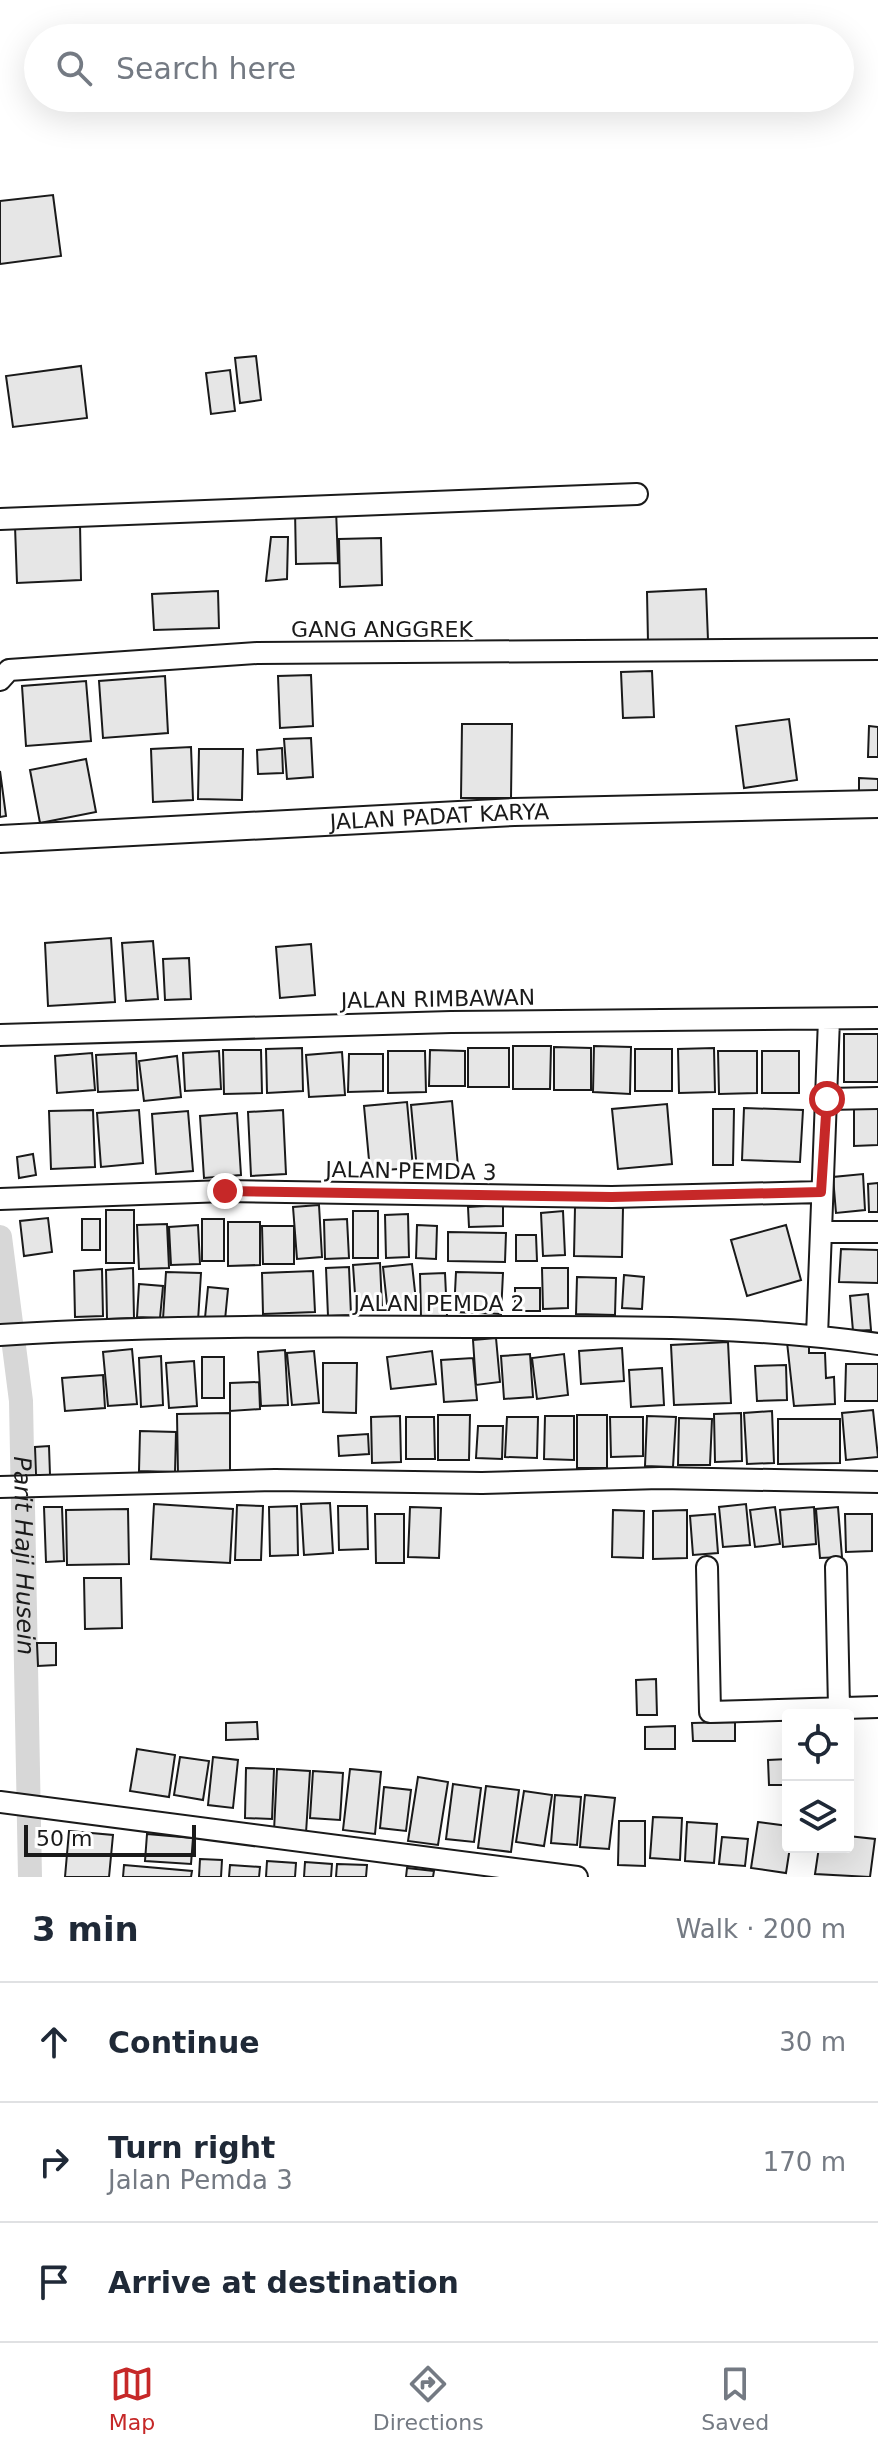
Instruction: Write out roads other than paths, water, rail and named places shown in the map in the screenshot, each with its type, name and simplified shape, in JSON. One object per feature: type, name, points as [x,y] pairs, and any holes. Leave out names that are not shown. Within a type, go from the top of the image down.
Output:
[{"type":"street","points":[[0,519],[637,494]]},
{"type":"street","name":"GANG ANGGREK","points":[[0,680],[9,670],[257,653],[878,649]]},
{"type":"street","name":"JALAN PADAT KARYA","points":[[0,839],[514,812],[878,804]]},
{"type":"street","name":"JALAN RIMBAWAN","points":[[0,1035],[451,1022],[878,1018]]},
{"type":"street","points":[[817,1336],[829,1019]]},
{"type":"street","points":[[827,1099],[878,1098]]},
{"type":"street","name":"JALAN PEMDA 3","points":[[0,1199],[225,1191],[582,1197],[821,1192]]},
{"type":"street","points":[[821,1232],[878,1232]]},
{"type":"street","name":"JALAN PEMDA 2","points":[[1,1335],[443,1326],[743,1329],[878,1344]]},
{"type":"street","points":[[4,1487],[660,1478],[878,1482]]},
{"type":"street","points":[[707,1567],[710,1712],[878,1707]]},
{"type":"street","points":[[836,1567],[839,1708]]},
{"type":"street","points":[[8,1802],[577,1877]]},
{"type":"waterway","name":"Parit Haji Husein","points":[[0,1237],[21,1401],[30,1877]]}]
